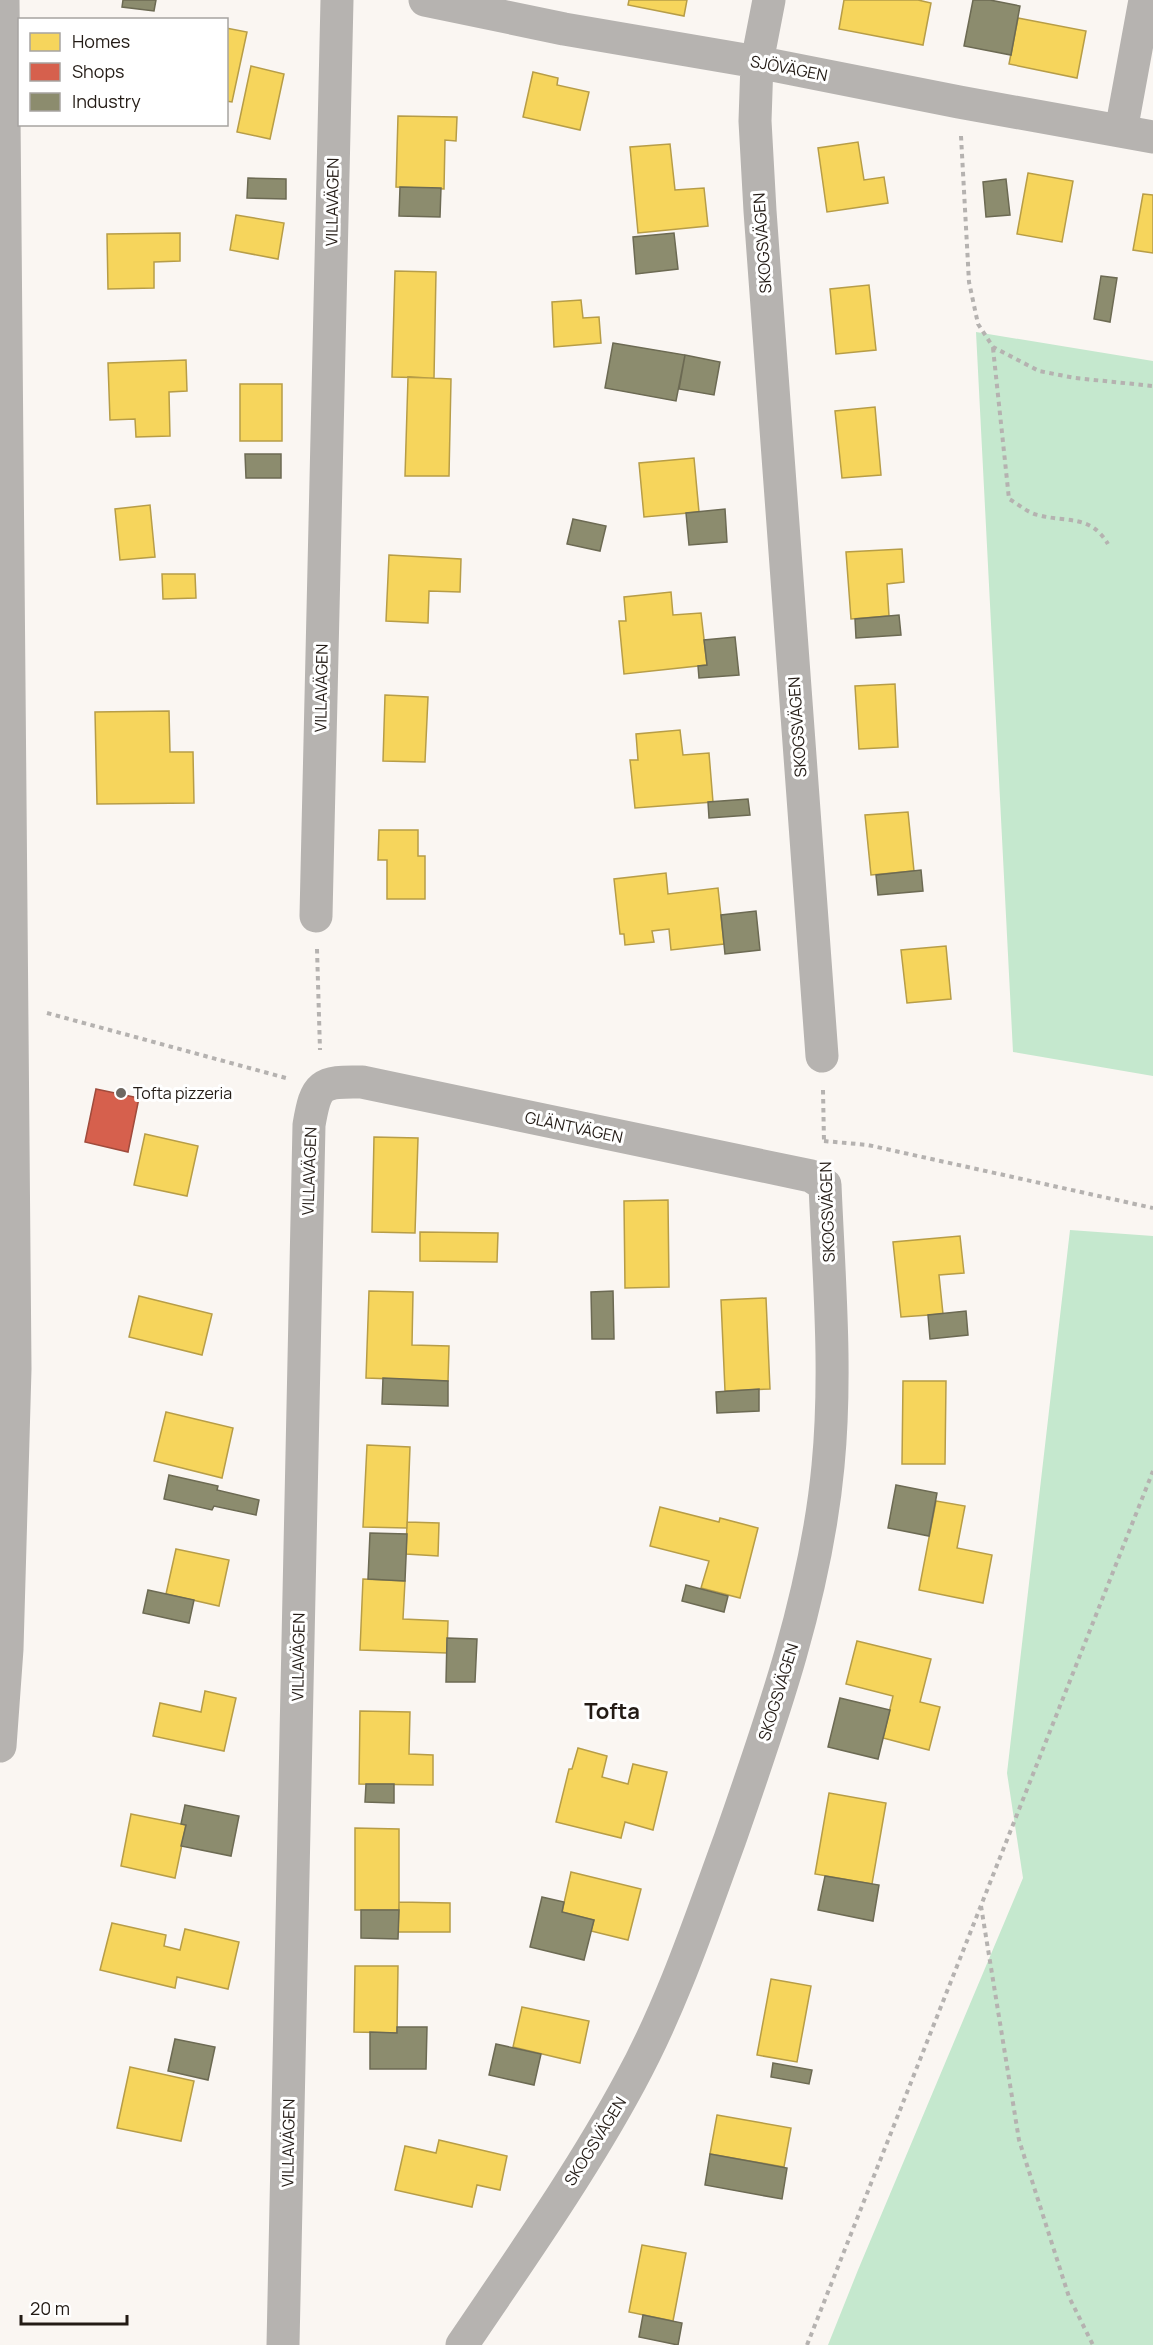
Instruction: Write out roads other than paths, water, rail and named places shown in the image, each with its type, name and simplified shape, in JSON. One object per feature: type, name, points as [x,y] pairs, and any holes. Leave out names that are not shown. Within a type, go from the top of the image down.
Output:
[{"type":"street","points":[[0,1746],[7,1649],[15,1369],[3,0]]},
{"type":"street","name":"VILLAVÄGEN","points":[[316,916],[337,0]]},
{"type":"street","name":"SJÖVÄGEN","points":[[425,0],[564,29],[757,62],[1153,137]]},
{"type":"street","name":"SKOGSVÄGEN","points":[[769,0],[757,62],[755,121],[760,223],[822,1056]]},
{"type":"street","points":[[1121,130],[1145,0]]},
{"type":"street","name":"GLÄNTVÄGEN","points":[[321,1087],[337,1082],[362,1083],[811,1176],[825,1185]]},
{"type":"street","name":"VILLAVÄGEN","points":[[283,2345],[309,1125],[314,1099],[321,1087]]},
{"type":"street","name":"SKOGSVÄGEN","points":[[462,2345],[582,2163],[647,2051],[708,1901],[778,1697],[819,1535],[828,1465],[834,1372],[825,1185]]},
{"type":"place","name":"Tofta pizzeria","points":[[121,1093]]},
{"type":"district","name":"Tofta","points":[[612,1711]]}]
